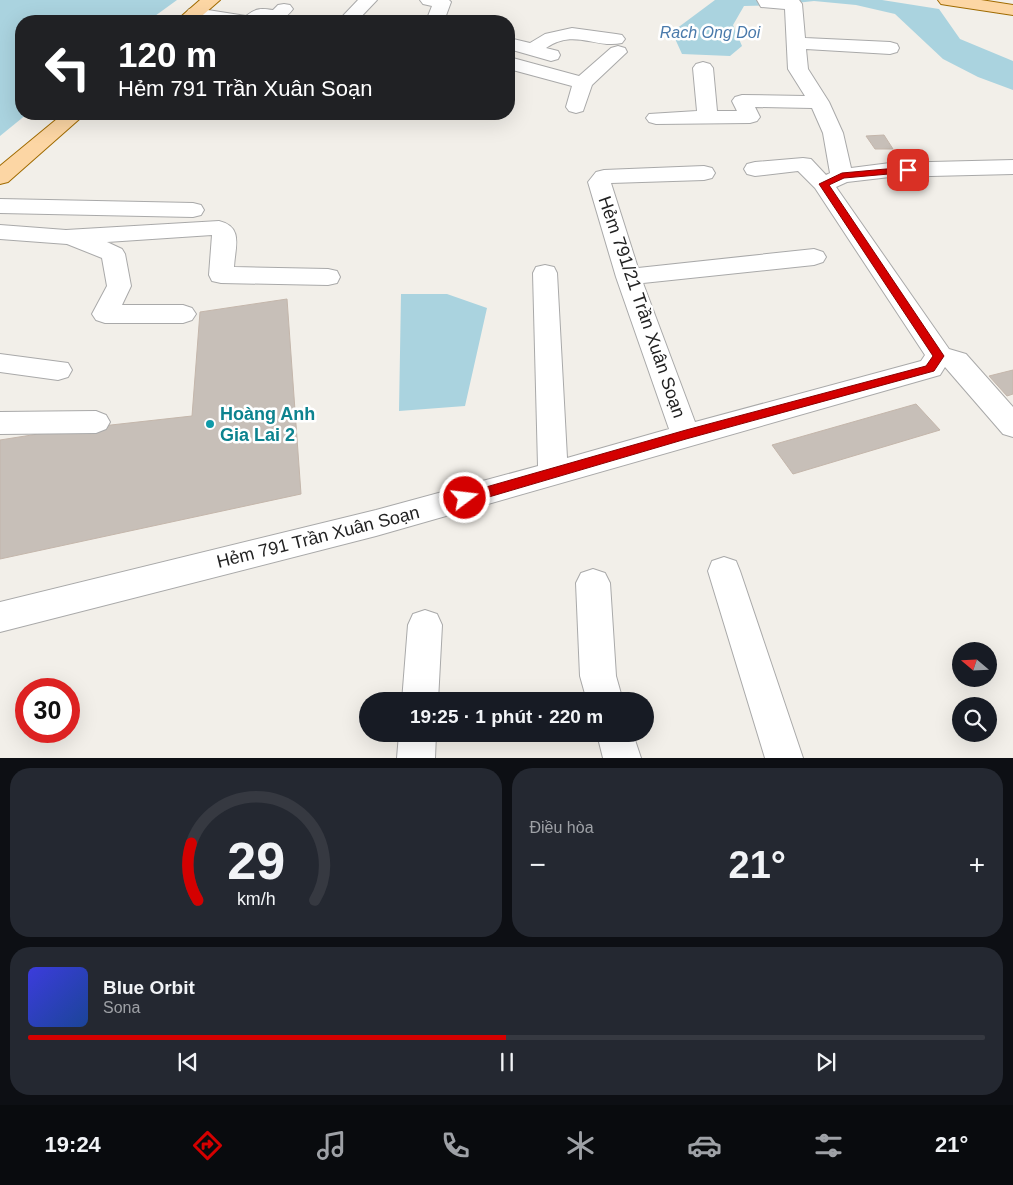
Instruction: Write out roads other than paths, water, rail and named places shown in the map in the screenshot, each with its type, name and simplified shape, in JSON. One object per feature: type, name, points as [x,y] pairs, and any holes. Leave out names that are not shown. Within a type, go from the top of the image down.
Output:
[{"type":"main road","points":[[192,15],[211,0]]},
{"type":"main road","points":[[947,0],[1013,10]]},
{"type":"main road","points":[[1003,0],[1013,2]]},
{"type":"main road","points":[[0,177],[68,120]]},
{"type":"street","points":[[352,15],[368,0]]},
{"type":"street","points":[[429,0],[442,2],[437,15]]},
{"type":"street","points":[[767,2],[793,4],[798,69],[819,102],[833,133],[833,180]]},
{"type":"street","points":[[277,15],[284,9]]},
{"type":"street","points":[[258,15],[260,13],[271,15]]},
{"type":"street","points":[[532,50],[540,42],[556,36],[577,32],[617,45],[583,83],[576,107]]},
{"type":"street","points":[[796,43],[890,48]]},
{"type":"street","points":[[515,45],[554,56]]},
{"type":"street","points":[[515,65],[583,83]]},
{"type":"street","points":[[703,68],[707,116]]},
{"type":"street","points":[[656,118],[750,117],[742,101],[819,102]]},
{"type":"street","points":[[755,169],[803,164],[833,180],[939,356],[956,361],[1013,426]]},
{"type":"street","points":[[833,180],[890,170],[1013,167]]},
{"type":"street","name":"Hẻm 791/21 Trần Xuân Soạn","points":[[686,434],[628,277],[600,180],[604,177],[704,173]]},
{"type":"street","points":[[0,206],[193,210]]},
{"type":"street","points":[[0,232],[66,237],[219,228],[224,231],[221,275],[328,277]]},
{"type":"street","points":[[66,237],[94,244],[113,254],[119,286],[105,314],[183,314]]},
{"type":"street","points":[[628,277],[814,258]]},
{"type":"street","points":[[545,273],[553,474]]},
{"type":"street","name":"Hẻm 791 Trần Xuân Soạn","points":[[0,617],[322,537],[553,474],[686,434],[930,368],[939,356]]},
{"type":"street","points":[[0,363],[58,370]]},
{"type":"street","points":[[0,423],[96,422]]},
{"type":"street","points":[[724,571],[784,758]]},
{"type":"street","points":[[594,583],[598,676],[602,692]]},
{"type":"street","points":[[421,692],[425,625]]},
{"type":"street","points":[[416,758],[417,742]]},
{"type":"street","points":[[617,742],[622,758]]},
{"type":"water","points":[[0,0],[177,0],[156,15],[15,15],[15,120],[20,120],[0,136]]},
{"type":"water","name":"Rach Ong Doi","points":[[715,0],[882,0],[939,9],[960,39],[1013,61],[1013,90],[978,77],[943,59],[895,14],[856,5],[814,1],[744,6],[733,25],[742,46],[730,56],[682,54],[672,32]]},
{"type":"water","points":[[401,294],[447,294],[487,308],[465,406],[399,411]]},
{"type":"place","name":"Hoàng Anh Gia Lai 2","points":[[210,424]]}]
